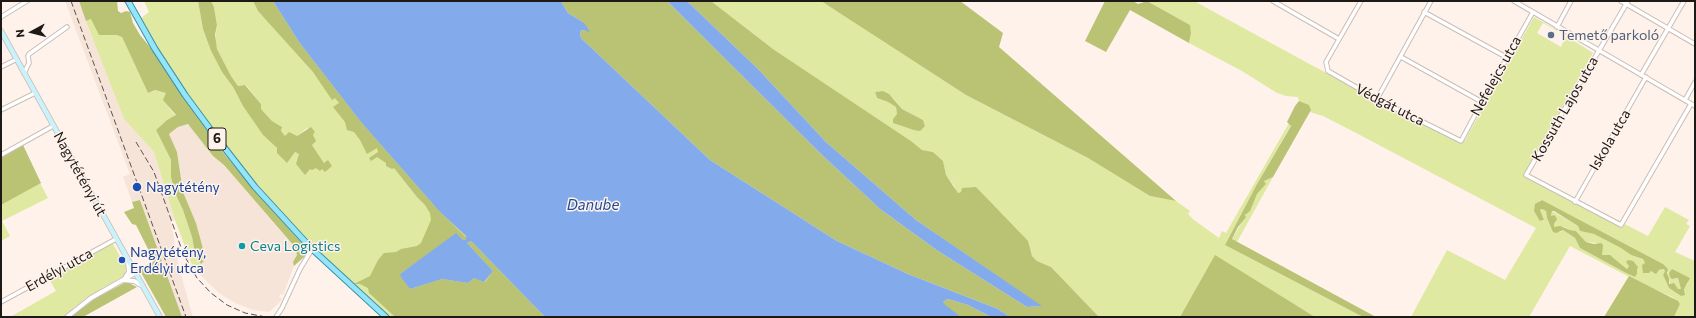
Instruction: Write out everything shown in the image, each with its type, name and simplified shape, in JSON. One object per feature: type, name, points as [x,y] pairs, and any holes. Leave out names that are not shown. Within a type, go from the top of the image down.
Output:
[{"type":"main road","name":"6","points":[[128,1],[170,72],[212,132],[255,187],[312,249],[386,317]]},
{"type":"main road","name":"Nagytétényi út","points":[[1,32],[160,317]]},
{"type":"street","points":[[1,17],[28,1]]},
{"type":"street","points":[[1273,1],[1339,39],[1361,1]]},
{"type":"street","points":[[1377,99],[1431,1]]},
{"type":"street","points":[[1515,1],[1557,27],[1693,105],[1621,225],[1575,202]]},
{"type":"street","points":[[1557,27],[1571,1]]},
{"type":"street","points":[[1621,1],[1627,2],[1668,29],[1695,44]]},
{"type":"street","points":[[1641,75],[1684,1]]},
{"type":"street","name":"Kossuth Lajos utca","points":[[1575,202],[1526,175],[1627,2]]},
{"type":"street","points":[[1424,12],[1506,58]]},
{"type":"street","name":"Nefelejcs utca","points":[[1461,141],[1533,12]]},
{"type":"street","points":[[24,73],[29,62],[29,54],[67,27]]},
{"type":"street","name":"Védgát utca","points":[[1339,39],[1326,62],[1330,73],[1377,99],[1461,141]]},
{"type":"street","points":[[1401,57],[1482,102]]},
{"type":"street","points":[[1,67],[17,59]]},
{"type":"street","name":"Iskola utca","points":[[1575,202],[1646,78]]},
{"type":"street","points":[[1685,100],[1695,82]]},
{"type":"street","points":[[1,110],[35,93]]},
{"type":"street","points":[[1,155],[53,126]]},
{"type":"street","name":"Erdélyi utca","points":[[1,302],[116,239]]},
{"type":"street","points":[[276,317],[282,308],[300,269],[312,249]]},
{"type":"street","points":[[122,280],[129,272],[128,260]]},
{"type":"street","points":[[67,317],[91,298],[135,273]]},
{"type":"street","points":[[122,280],[134,281],[143,286]]},
{"type":"shaded area","points":[[65,1],[79,1],[124,119],[154,152],[175,220],[171,221],[179,268],[193,317],[182,317],[140,200],[132,202],[123,177],[130,174]]},
{"type":"shaded area","points":[[189,124],[213,156],[224,165],[297,250],[296,259],[293,262],[294,266],[283,295],[280,294],[279,297],[282,298],[280,302],[269,312],[253,310],[235,303],[219,293],[193,268],[205,260],[196,223],[183,192],[177,152],[169,134],[178,127]]},
{"type":"green space","points":[[79,1],[117,1],[118,11],[121,13],[126,11],[130,12],[133,23],[140,35],[154,52],[221,150],[304,245],[306,251],[305,256],[294,266],[293,262],[297,255],[294,246],[224,165],[213,156],[188,124],[178,127],[169,134],[177,152],[183,192],[196,223],[202,245],[205,260],[201,264],[195,253],[192,237],[183,210],[175,193],[171,177],[171,160],[156,130],[167,120],[176,115],[163,100],[166,93],[155,90],[148,93],[122,37],[117,35],[99,35],[91,19],[86,21]]},
{"type":"green space","points":[[144,1],[198,1],[203,29],[211,51],[222,72],[263,135],[277,148],[287,162],[295,152],[300,154],[305,174],[310,168],[324,163],[312,145],[313,135],[315,132],[307,128],[297,136],[285,137],[281,131],[282,127],[272,121],[260,108],[261,104],[246,85],[238,86],[217,49],[215,41],[217,25],[214,7],[211,1],[253,1],[258,11],[280,34],[273,1],[299,42],[471,241],[545,317],[369,293],[395,317],[390,317],[321,254],[320,246],[324,244],[321,240],[316,243],[312,243],[304,236],[257,185],[226,148],[161,55],[141,18],[149,12]]},
{"type":"green space","points":[[198,1],[211,1],[214,7],[217,25],[215,35],[217,49],[238,86],[245,85],[261,104],[261,109],[272,121],[282,127],[281,131],[285,136],[289,132],[297,136],[311,127],[315,132],[313,135],[316,141],[312,145],[324,163],[328,160],[332,166],[325,172],[322,169],[320,171],[316,168],[312,170],[310,169],[305,175],[296,164],[299,154],[295,152],[287,163],[277,153],[277,148],[263,135],[243,106],[211,51],[203,29]]},
{"type":"green space","points":[[253,1],[273,1],[299,42],[361,122],[440,212],[466,237],[466,240],[463,240],[456,234],[400,274],[410,289],[442,279],[468,283],[474,278],[485,282],[493,271],[467,243],[471,241],[545,317],[395,317],[369,293],[368,288],[360,284],[354,284],[370,276],[378,260],[384,253],[396,252],[401,249],[417,246],[421,243],[431,220],[430,213],[394,168],[392,169],[386,166],[386,163],[377,157],[371,161],[369,158],[378,152],[377,148],[367,154],[360,140],[354,132],[347,130],[345,122],[333,107],[339,103],[335,98],[332,100],[313,72],[258,11]]},
{"type":"green space","points":[[561,1],[667,1],[821,154],[880,209],[938,251],[1027,307],[1041,306],[916,220],[826,142],[758,69],[687,1],[711,1],[773,49],[911,141],[922,150],[933,152],[943,161],[946,175],[958,193],[961,192],[962,188],[976,187],[1028,241],[1032,256],[1037,261],[1051,267],[1099,317],[1010,317],[998,309],[908,274],[837,241],[710,160],[581,38],[580,31],[585,30],[583,22],[568,13]]},
{"type":"green space","points":[[711,1],[821,1],[966,95],[1088,158],[1150,196],[1176,201],[1190,211],[1188,214],[1194,220],[1219,238],[1222,231],[1226,233],[1289,123],[1291,125],[1257,184],[1225,245],[1363,317],[1315,317],[1215,256],[1180,317],[1099,317],[1051,267],[1037,261],[1032,256],[1027,241],[970,188],[962,188],[961,192],[958,193],[955,191],[955,187],[946,175],[943,161],[933,152],[922,150],[911,141],[773,49]],"holes":[[[883,91],[894,99],[902,109],[923,120],[925,126],[893,119],[897,114],[896,107],[877,98],[875,92]]]},
{"type":"green space","points":[[821,1],[960,1],[1003,33],[999,47],[1176,201],[1150,196],[1088,158],[966,95]]},
{"type":"green space","points":[[1105,1],[1133,1],[1138,4],[1147,1],[1190,25],[1191,33],[1189,43],[1130,10],[1106,52],[1085,41]]},
{"type":"green space","points":[[1147,1],[1194,1],[1315,67],[1461,141],[1465,140],[1534,17],[1555,29],[1593,53],[1525,173],[1648,236],[1665,207],[1689,220],[1686,224],[1690,226],[1675,252],[1695,261],[1695,317],[1674,317],[1680,304],[1672,297],[1639,282],[1570,246],[1529,317],[1411,317],[1447,250],[1505,280],[1536,228],[1323,116],[1310,112],[1311,110],[1299,101],[1298,97],[1286,96],[1277,93],[1242,71],[1189,43],[1191,33],[1190,25]],"holes":[[[1543,23],[1566,36],[1561,47],[1537,33]],[[1542,200],[1663,264],[1664,267],[1667,268],[1670,285],[1672,283],[1678,289],[1681,289],[1678,278],[1675,279],[1670,277],[1670,271],[1688,283],[1684,288],[1685,294],[1681,296],[1669,288],[1663,275],[1665,271],[1664,269],[1654,272],[1651,271],[1642,266],[1645,263],[1643,259],[1631,255],[1594,234],[1580,231],[1578,226],[1552,211],[1551,216],[1554,215],[1557,221],[1554,224],[1554,227],[1564,227],[1576,231],[1586,242],[1597,243],[1602,255],[1613,257],[1627,269],[1629,266],[1628,265],[1637,268],[1637,274],[1635,277],[1626,273],[1580,248],[1575,238],[1563,230],[1560,232],[1551,227],[1544,209],[1540,210],[1544,221],[1540,221],[1539,201]]]},
{"type":"green space","points":[[91,19],[122,37],[148,93],[155,90],[166,93],[169,108],[176,116],[167,120],[156,130],[171,160],[171,177],[175,193],[183,210],[192,237],[195,253],[201,264],[193,268],[175,220],[154,152],[124,119],[86,21]]},
{"type":"green space","points":[[883,91],[889,94],[902,109],[923,120],[925,126],[920,131],[893,123],[893,119],[897,114],[896,107],[877,98],[875,92]]},
{"type":"green space","points":[[1299,101],[1309,105],[1311,110],[1273,177],[1264,181],[1266,184],[1257,194],[1250,211],[1245,215],[1246,217],[1238,227],[1232,239],[1376,317],[1363,317],[1225,245],[1257,184],[1291,126],[1287,122]]},
{"type":"green space","points":[[23,145],[41,183],[1,205],[1,157]]},
{"type":"green space","points":[[1273,177],[1237,242],[1232,240],[1257,194],[1266,184],[1264,181]]},
{"type":"green space","points":[[40,183],[48,198],[2,221],[10,236],[1,241],[1,205]]},
{"type":"green space","points":[[140,200],[182,317],[166,317],[139,269],[154,261],[136,225],[132,224],[124,212],[134,208],[132,202]]},
{"type":"green space","points":[[1542,200],[1663,264],[1668,269],[1667,273],[1669,284],[1674,283],[1678,289],[1681,289],[1678,278],[1672,279],[1670,277],[1669,273],[1672,269],[1690,278],[1684,289],[1685,295],[1681,296],[1669,288],[1663,275],[1665,271],[1664,269],[1659,270],[1656,274],[1651,271],[1649,273],[1643,273],[1642,265],[1645,263],[1643,259],[1631,255],[1594,234],[1580,231],[1578,226],[1552,211],[1551,216],[1554,215],[1557,220],[1554,227],[1560,226],[1576,231],[1586,242],[1594,244],[1601,243],[1603,245],[1602,255],[1610,255],[1627,269],[1629,266],[1626,262],[1628,260],[1633,261],[1638,267],[1637,274],[1635,277],[1626,273],[1580,248],[1575,238],[1563,230],[1556,233],[1553,232],[1547,218],[1546,211],[1542,209],[1540,210],[1544,220],[1540,221],[1534,211],[1535,204]]},
{"type":"green space","points":[[110,244],[113,244],[126,267],[125,274],[122,277],[86,298],[63,317],[10,317],[56,291],[49,279],[53,276]]},
{"type":"green space","points":[[1215,255],[1315,317],[1180,317]]},
{"type":"green space","points":[[1629,276],[1678,301],[1680,304],[1674,317],[1604,317]]},
{"type":"green space","points":[[126,282],[131,282],[131,284],[137,287],[83,317],[70,317],[96,298]]},
{"type":"green space","points":[[948,299],[968,305],[991,317],[961,317],[946,308],[943,304],[943,302]]},
{"type":"water","name":"Danube","points":[[273,1],[561,1],[568,13],[583,22],[587,27],[590,33],[585,30],[580,31],[581,38],[710,160],[837,241],[908,274],[998,309],[1010,317],[991,317],[968,305],[948,299],[943,302],[944,304],[961,317],[545,317],[471,241],[467,243],[493,271],[484,282],[474,278],[468,283],[442,279],[410,289],[400,274],[456,233],[463,240],[466,240],[466,236],[440,212],[361,122],[299,42]]},
{"type":"water","points":[[667,1],[687,1],[758,69],[826,142],[916,220],[1042,306],[1027,307],[938,251],[880,209],[821,154]]},
{"type":"railway","points":[[71,1],[186,317]]},
{"type":"railway","points":[[136,142],[154,172],[183,253],[197,278],[211,293],[227,305],[245,313],[266,317]]},
{"type":"place","name":"Temető parkoló","points":[[1551,35]]},
{"type":"place","name":"Nagytétény","points":[[137,187]]},
{"type":"place","name":"Ceva Logistics","points":[[242,246]]},
{"type":"place","name":"Nagytétény, Erdélyi utca","points":[[122,260]]}]
